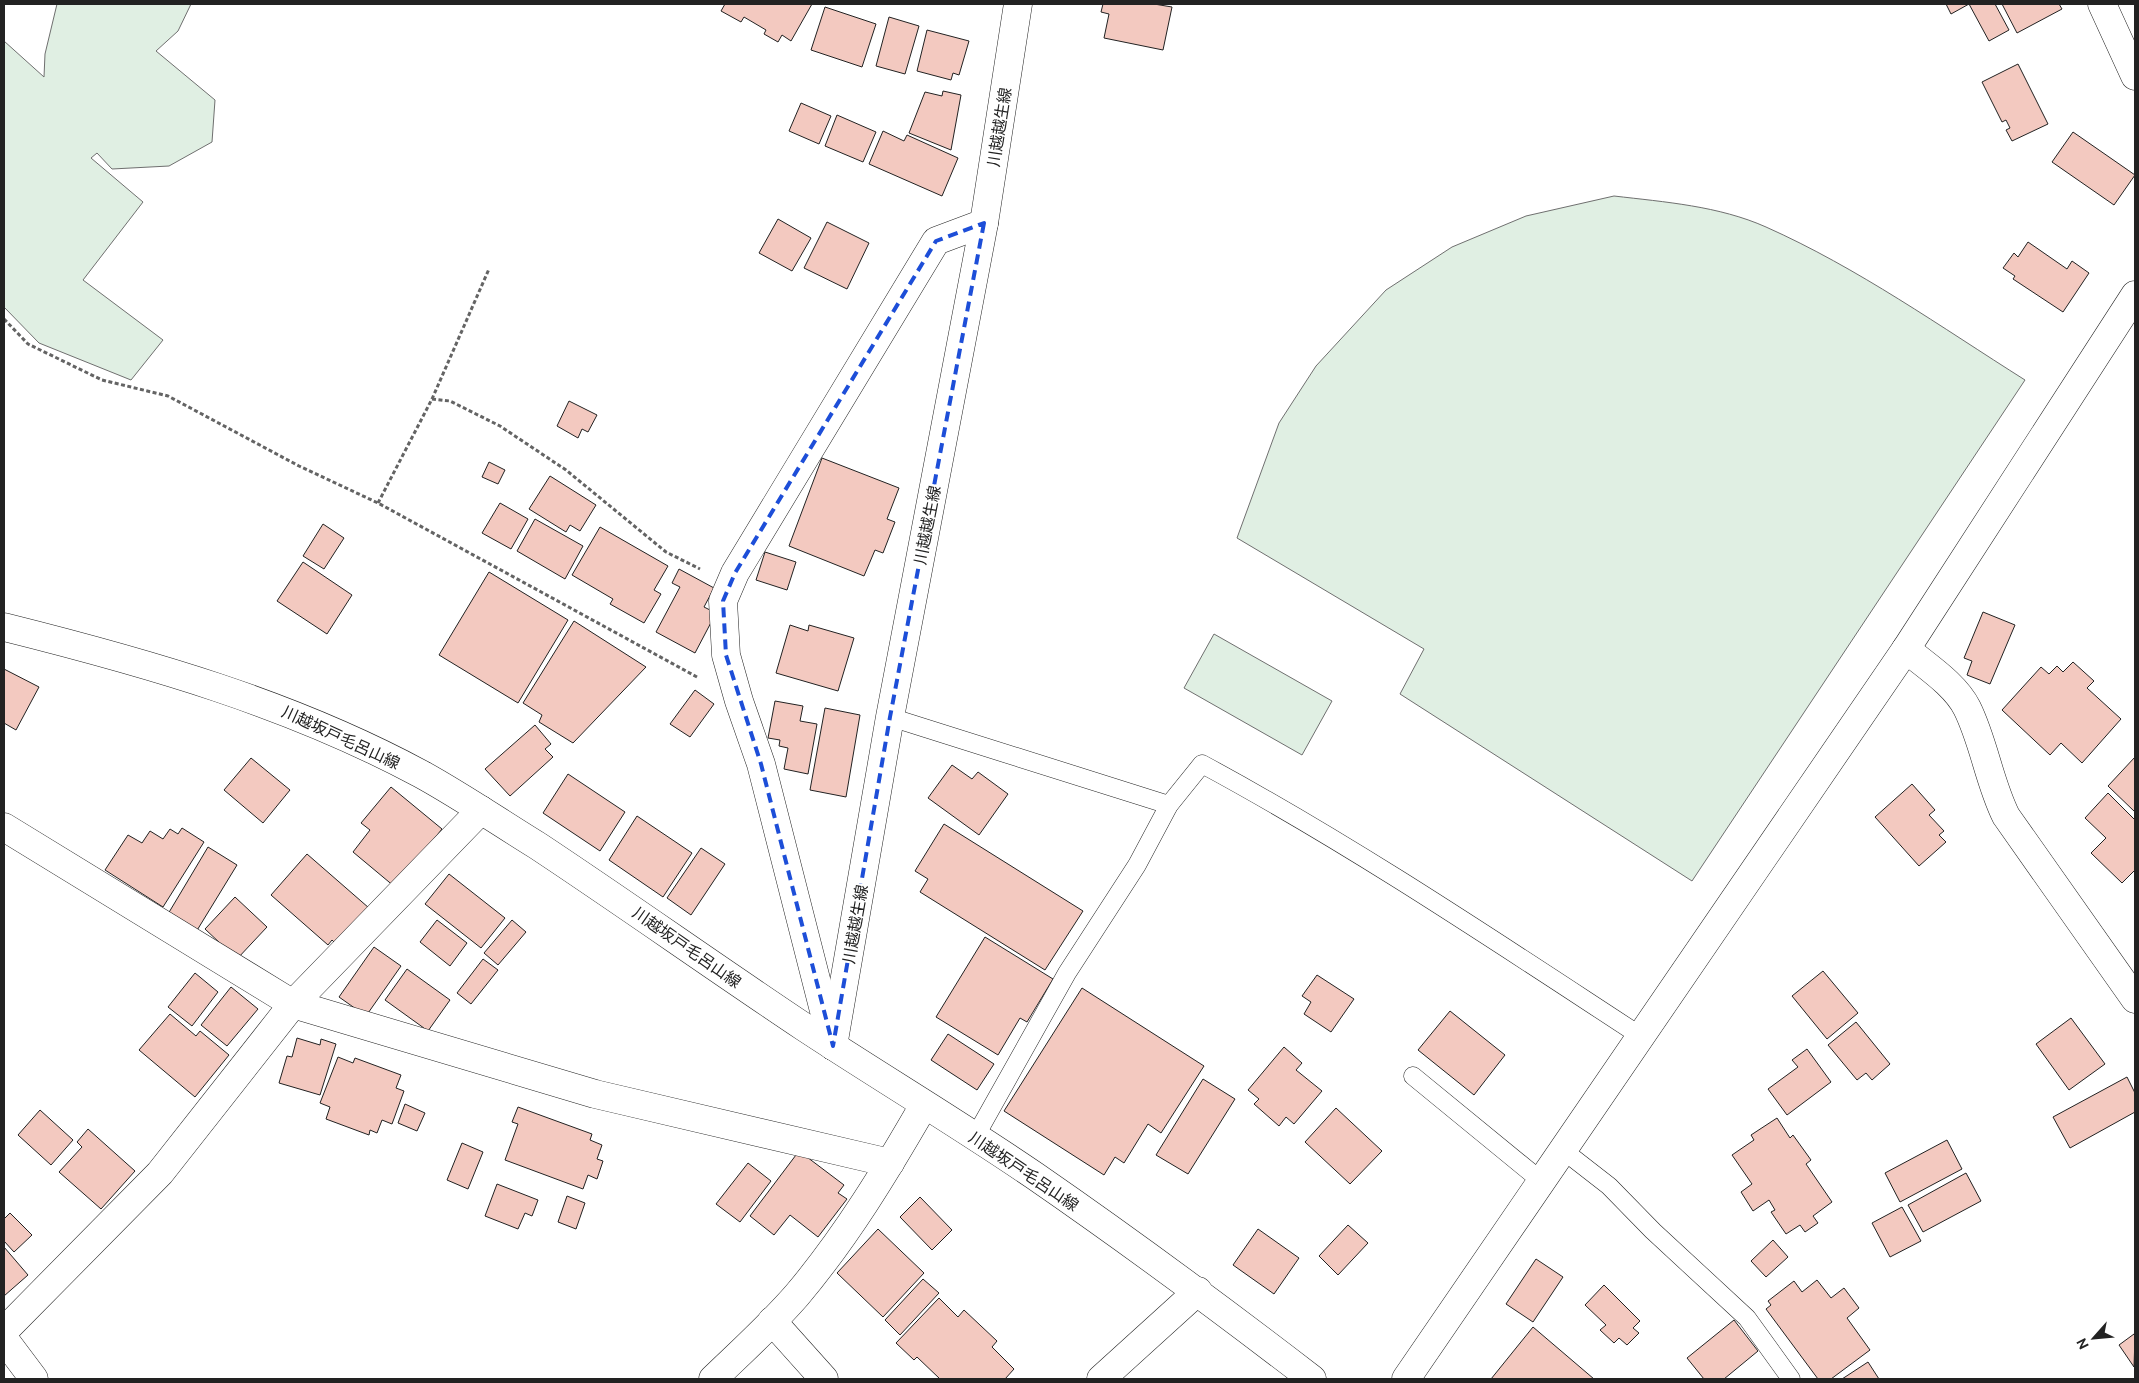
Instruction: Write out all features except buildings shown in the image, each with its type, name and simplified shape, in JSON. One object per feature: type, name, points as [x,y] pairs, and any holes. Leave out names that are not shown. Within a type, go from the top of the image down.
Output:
[{"type":"street","name":"川越越生線","points":[[833,1046],[890,717],[984,223],[1018,4]]},
{"type":"street","points":[[2102,4],[2135,76]]},
{"type":"street","points":[[833,1046],[761,764],[739,701],[726,655],[722,601],[730,583],[936,241],[984,223]]},
{"type":"street","points":[[1406,1379],[1490,1259],[1540,1180],[1564,1151],[1906,649],[2135,295]]},
{"type":"street","name":"川越坂戸毛呂山線","points":[[4,627],[110,653],[194,679],[306,718],[421,774],[481,810],[606,891],[711,965],[1033,1175],[1198,1291],[1312,1379]]},
{"type":"street","points":[[1906,649],[1949,685],[1967,708],[1998,800],[2006,816],[2135,999]]},
{"type":"street","points":[[4,1331],[160,1173],[293,1004],[481,810]]},
{"type":"street","points":[[4,827],[293,1004],[595,1094],[890,1164]]},
{"type":"street","points":[[713,1379],[796,1296],[835,1246],[890,1164],[924,1105]]},
{"type":"street","points":[[1101,1379],[1198,1291]]},
{"type":"street","points":[[772,1321],[824,1379]]},
{"type":"street","points":[[4,1339],[27,1377]]},
{"type":"lane","points":[[890,717],[1170,805]]},
{"type":"lane","points":[[975,1137],[1067,973],[1137,865],[1170,805],[1202,764],[1256,793],[1442,906],[1642,1037]]},
{"type":"lane","points":[[1413,1076],[1540,1180]]},
{"type":"lane","points":[[1564,1151],[1609,1186],[1653,1231],[1746,1318],[1791,1379]]},
{"type":"path","points":[[378,503],[432,399],[489,269]]},
{"type":"path","points":[[4,319],[28,344],[102,380],[168,396],[299,466],[378,503],[516,576],[739,701]]},
{"type":"path","points":[[432,399],[450,401],[500,426],[566,470],[666,552],[730,583]]},
{"type":"highlighted area","points":[[984,223],[890,717],[833,1046],[761,764],[726,655],[723,601],[735,573],[936,241]]},
{"type":"green space","points":[[57,4],[191,4],[178,31],[156,51],[215,100],[212,142],[169,166],[112,169],[97,153],[91,158],[143,202],[83,280],[163,340],[131,380],[39,343],[4,307],[4,41],[44,77],[45,54]]},
{"type":"green space","points":[[1614,196],[1711,210],[1730,214],[1766,227],[1866,279],[2025,380],[1692,881],[1400,694],[1424,649],[1237,538],[1279,423],[1316,366],[1386,290],[1452,247],[1526,216]]},
{"type":"green space","points":[[1214,634],[1332,701],[1302,755],[1184,688]]}]
